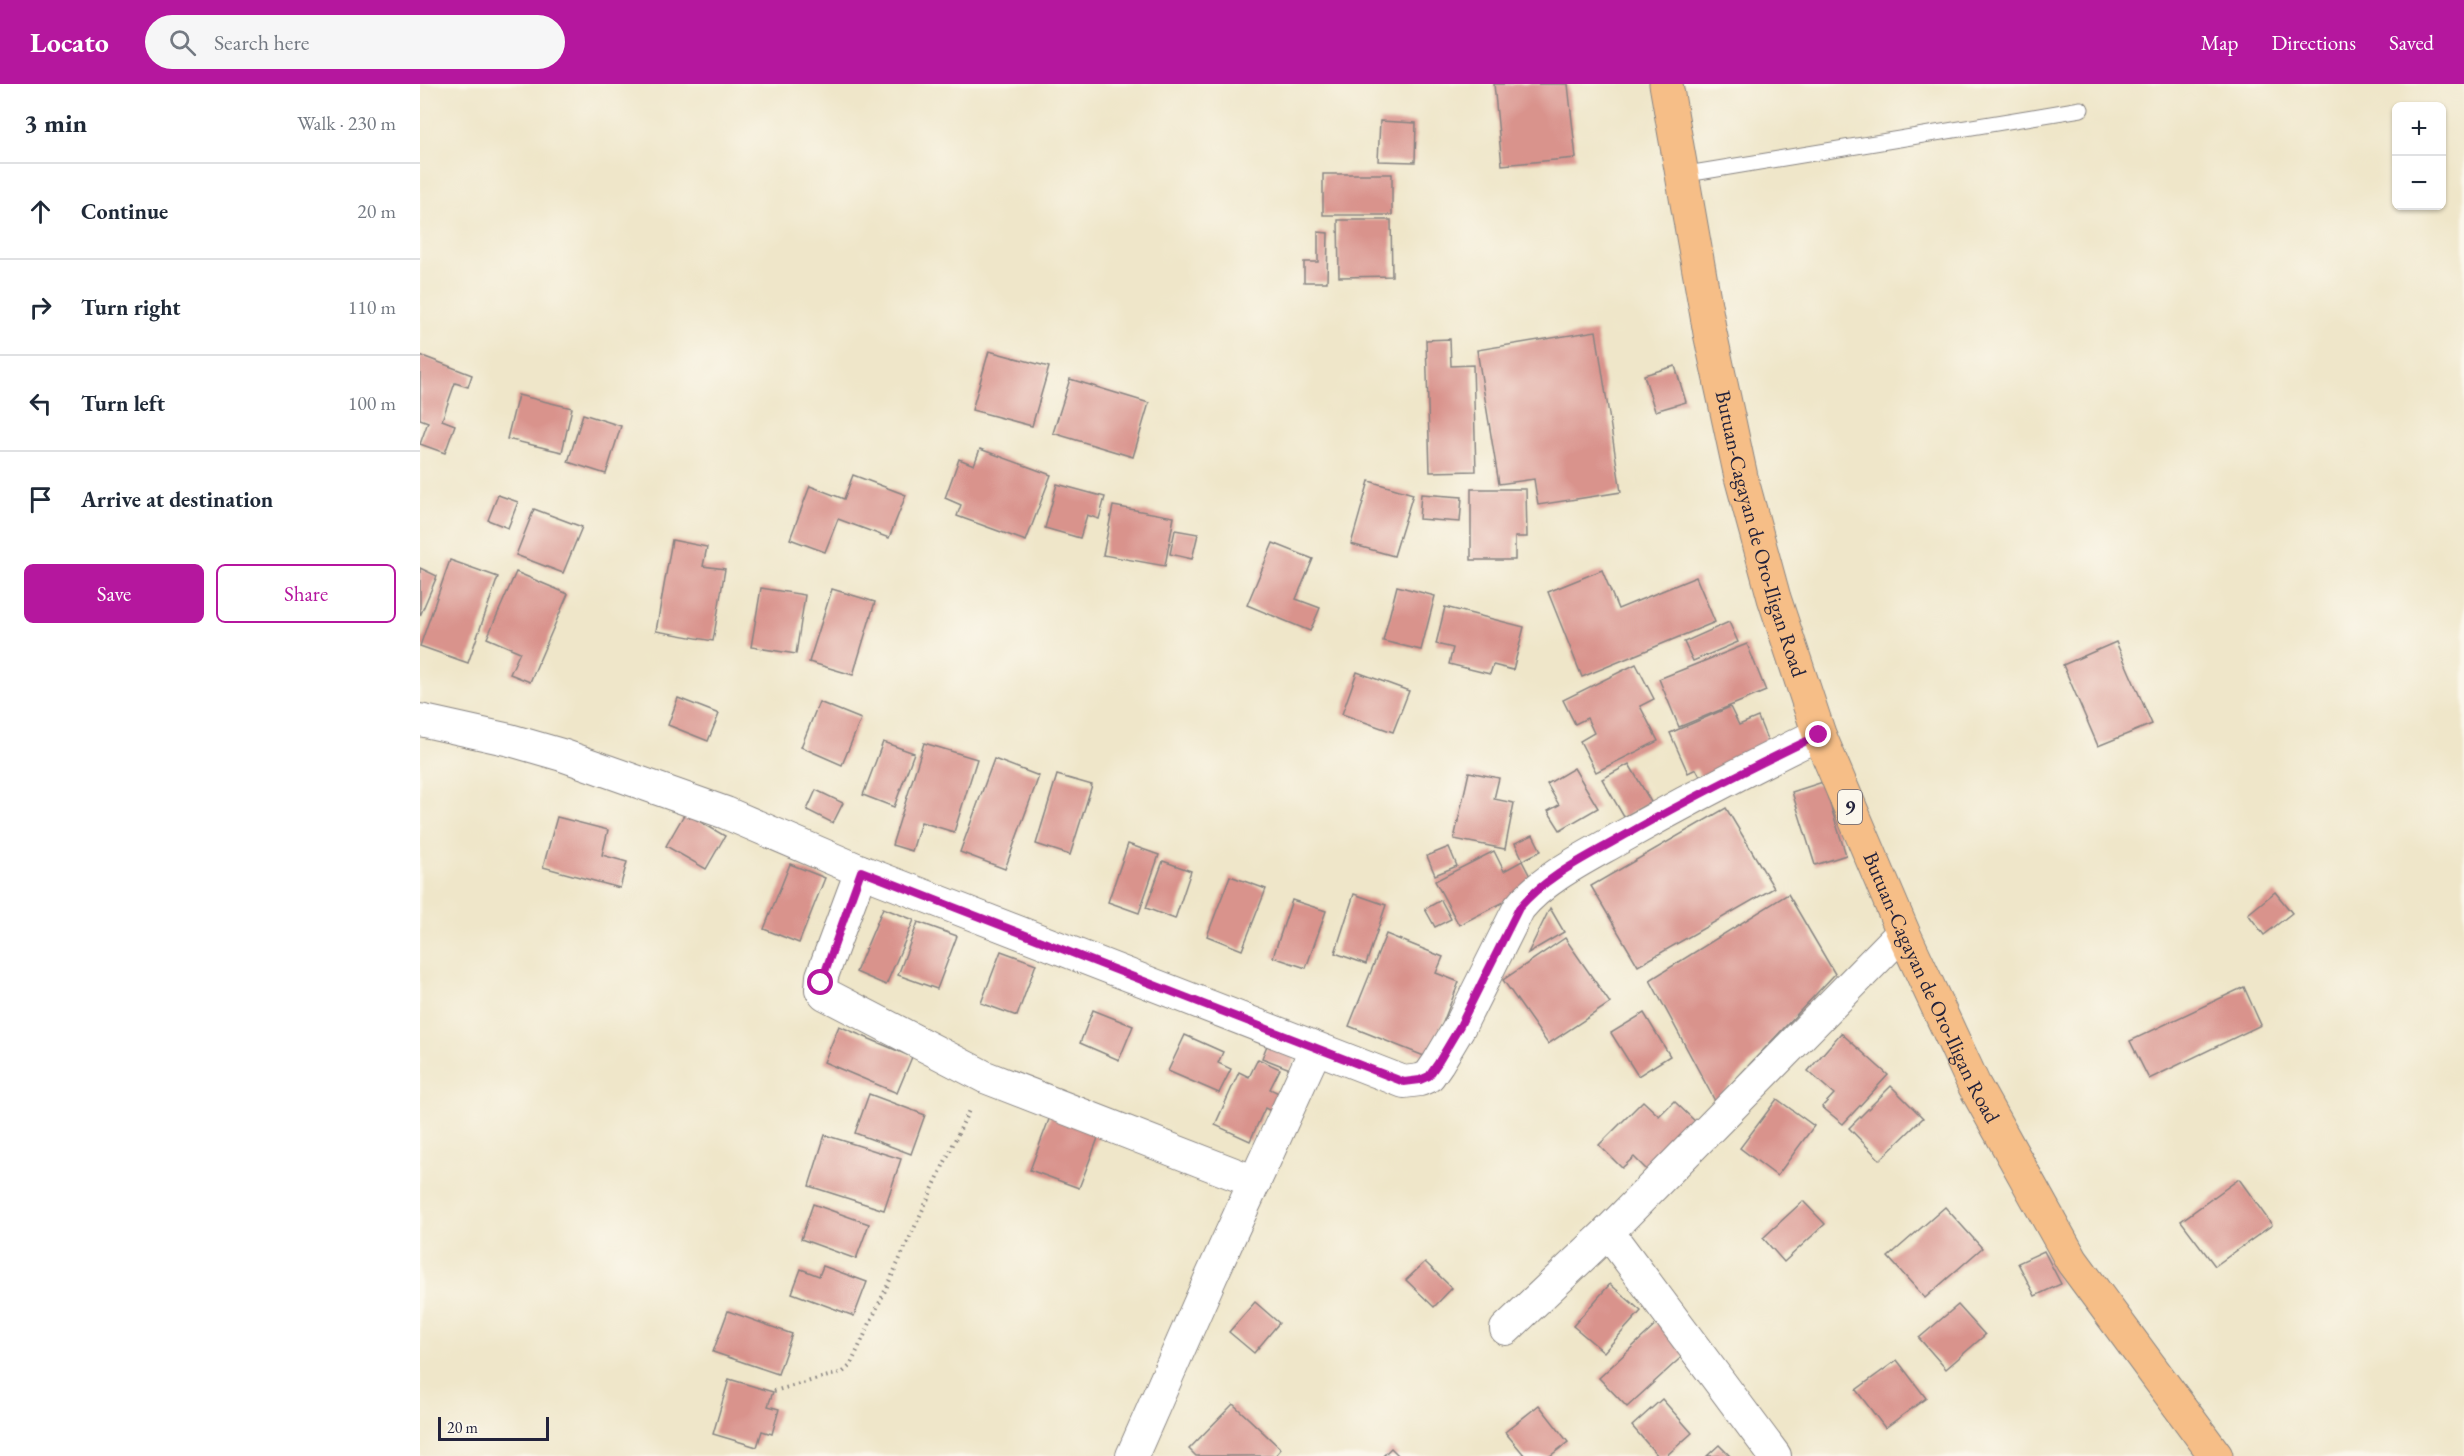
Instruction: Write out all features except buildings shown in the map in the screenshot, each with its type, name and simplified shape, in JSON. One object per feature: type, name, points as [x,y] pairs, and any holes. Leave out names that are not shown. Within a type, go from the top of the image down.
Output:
[{"type":"highway","name":"Butuan-Cagayan de Oro-Iligan Road","points":[[1666,84],[1710,333],[1741,477],[1774,598],[1819,735],[1903,932],[1974,1085],[2072,1261],[2216,1456]]},
{"type":"street","points":[[420,720],[510,740],[573,759],[726,813],[861,871],[1404,1082],[1429,1076],[1460,1026],[1519,908],[1528,897],[1576,863],[1707,789],[1819,735]]},
{"type":"street","points":[[861,871],[822,976],[821,989],[825,994],[985,1077],[1255,1182]]},
{"type":"street","points":[[1506,1329],[1608,1232],[1903,932]]},
{"type":"street","points":[[1132,1456],[1316,1048]]},
{"type":"street","points":[[1608,1232],[1775,1456]]},
{"type":"lane","points":[[1681,175],[2081,109]]},
{"type":"path","points":[[774,1391],[843,1372],[850,1366],[985,1077]]},
{"type":"route","points":[[821,983],[861,871],[1404,1082],[1420,1080],[1429,1076],[1460,1026],[1519,908],[1528,897],[1576,863],[1707,789],[1819,735]]}]
